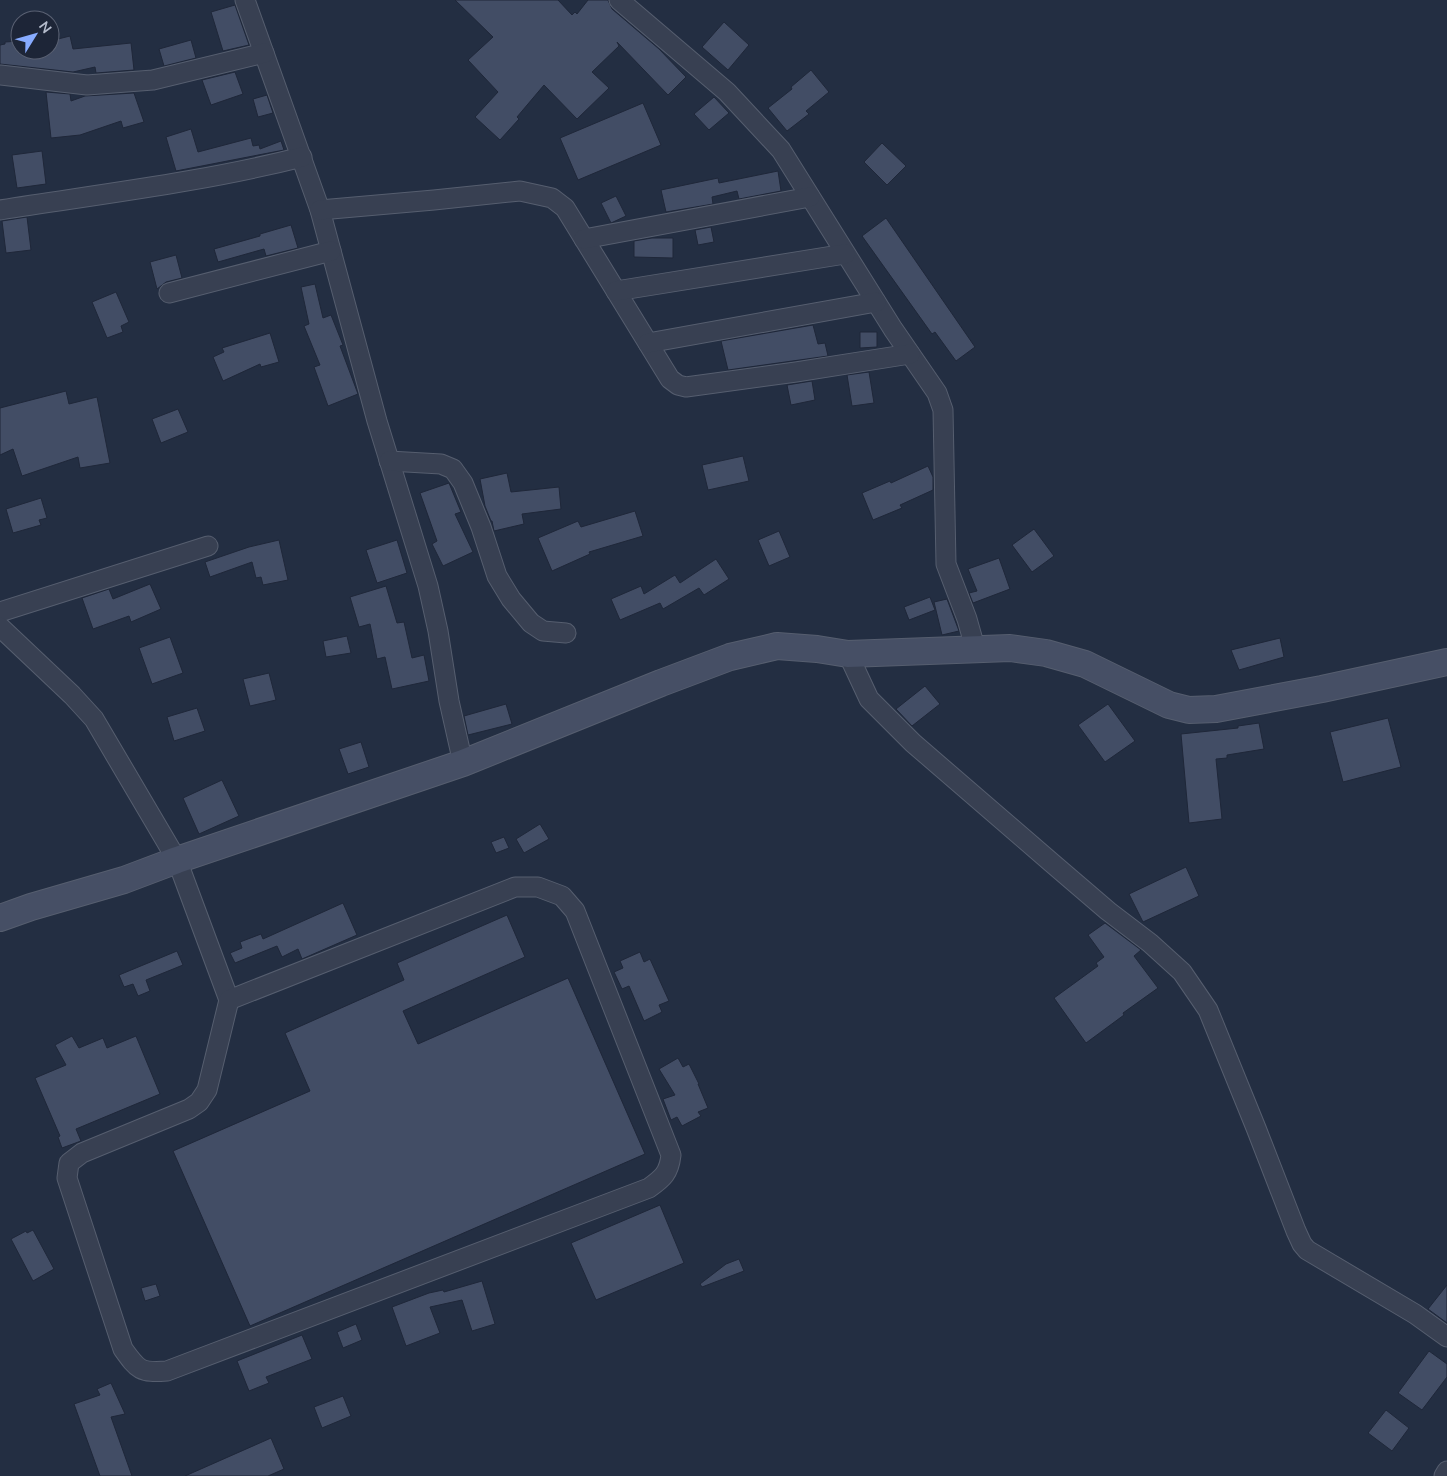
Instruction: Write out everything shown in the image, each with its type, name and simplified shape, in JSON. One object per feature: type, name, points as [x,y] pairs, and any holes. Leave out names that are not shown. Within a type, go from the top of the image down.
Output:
[{"type":"main road","points":[[0,918],[30,907],[124,880],[177,860],[463,763],[661,683],[730,658],[777,646],[818,649],[848,654],[976,651],[1010,648],[1046,654],[1085,664],[1169,705],[1189,710],[1216,708],[1322,689],[1447,662]]},
{"type":"street","points":[[245,0],[320,210],[376,421],[428,586],[438,631],[448,701],[463,763]]},
{"type":"street","points":[[618,0],[727,92],[780,150],[876,302],[937,393],[943,410],[946,564],[967,619],[976,651]]},
{"type":"street","points":[[0,75],[87,85],[153,80],[264,53]]},
{"type":"street","points":[[0,210],[233,173],[302,157]]},
{"type":"street","points":[[320,210],[520,191],[552,198],[565,208],[670,379],[678,385],[686,386],[796,372],[910,354]]},
{"type":"street","points":[[584,239],[810,197]]},
{"type":"street","points":[[169,293],[331,251]]},
{"type":"street","points":[[616,291],[845,254]]},
{"type":"street","points":[[648,343],[876,302]]},
{"type":"street","points":[[389,461],[441,464],[454,469],[463,483],[481,527],[497,576],[511,599],[531,623],[543,631],[566,633]]},
{"type":"street","points":[[0,612],[208,546]]},
{"type":"street","points":[[0,627],[72,695],[94,719],[177,860],[229,1000],[206,1090],[199,1102],[189,1109],[82,1153],[69,1163],[67,1178],[122,1349],[136,1367],[149,1372],[166,1372],[649,1188],[662,1178],[670,1167],[671,1155],[575,911],[562,896],[538,887],[515,887],[229,1000]]},
{"type":"street","points":[[848,654],[869,699],[913,742],[1108,911],[1150,943],[1182,972],[1208,1010],[1296,1231],[1307,1250],[1314,1256],[1414,1314],[1447,1337]]},
{"type":"street","points":[[1444,1476],[1447,1472]]},
{"type":"building","points":[[455,0],[558,0],[572,15],[575,12],[577,14],[588,0],[608,0],[612,9],[659,49],[686,77],[668,95],[617,42],[619,46],[592,72],[609,88],[577,119],[544,85],[517,117],[519,119],[500,140],[475,117],[498,92],[468,60],[493,37]]},
{"type":"building","points":[[235,5],[249,45],[223,51],[211,12]]},
{"type":"building","points":[[724,22],[749,45],[728,70],[702,47]]},
{"type":"building","points":[[70,36],[73,49],[131,43],[134,70],[96,73],[95,67],[73,72],[0,64],[0,45],[10,42],[10,60],[60,60],[60,38]]},
{"type":"building","points":[[191,40],[196,58],[164,66],[159,49]]},
{"type":"building","points":[[811,70],[829,92],[806,111],[809,114],[787,131],[768,108],[792,89],[791,87]]},
{"type":"building","points":[[235,72],[243,94],[211,105],[202,80]]},
{"type":"building","points":[[46,92],[70,94],[71,101],[85,96],[134,93],[144,122],[123,128],[121,121],[80,135],[51,138]]},
{"type":"building","points":[[267,95],[273,113],[258,117],[253,99]]},
{"type":"building","points":[[714,97],[729,113],[709,130],[694,114]]},
{"type":"building","points":[[643,103],[661,145],[578,180],[560,138]]},
{"type":"building","points":[[191,129],[198,152],[251,138],[253,146],[259,145],[260,149],[281,141],[284,150],[176,171],[166,137]]},
{"type":"building","points":[[882,143],[906,166],[887,185],[864,162]]},
{"type":"building","points":[[42,151],[46,184],[17,188],[12,155]]},
{"type":"building","points":[[778,171],[781,191],[739,199],[737,191],[712,197],[713,204],[666,212],[661,190],[718,178],[719,183]]},
{"type":"building","points":[[616,196],[626,216],[611,223],[601,203]]},
{"type":"building","points":[[27,217],[31,250],[6,253],[2,221]]},
{"type":"building","points":[[886,218],[975,347],[956,361],[935,332],[932,334],[862,236]]},
{"type":"building","points":[[291,225],[298,248],[266,256],[264,249],[218,262],[214,249]]},
{"type":"building","points":[[711,227],[714,242],[698,245],[695,230]]},
{"type":"building","points":[[652,238],[673,238],[673,258],[634,257],[634,241]]},
{"type":"building","points":[[176,255],[182,278],[166,282],[157,289],[150,262]]},
{"type":"building","points":[[315,284],[323,318],[331,315],[343,345],[340,346],[358,394],[328,406],[314,367],[320,365],[304,326],[309,324],[301,287]]},
{"type":"building","points":[[116,292],[129,322],[121,326],[123,332],[107,338],[92,302]]},
{"type":"building","points":[[813,325],[818,344],[825,343],[828,356],[728,370],[721,341]]},
{"type":"building","points":[[860,332],[877,332],[877,347],[860,348]]},
{"type":"building","points":[[270,333],[279,362],[261,367],[260,364],[223,381],[213,357],[224,352],[222,348]]},
{"type":"building","points":[[869,372],[874,403],[852,406],[847,375]]},
{"type":"building","points":[[812,381],[815,400],[791,405],[787,385]]},
{"type":"building","points":[[66,391],[69,404],[97,397],[110,463],[80,468],[78,457],[22,476],[13,449],[0,455],[0,408]]},
{"type":"building","points":[[178,409],[188,432],[161,443],[152,419]]},
{"type":"building","points":[[743,456],[749,481],[708,490],[702,465]]},
{"type":"building","points":[[928,466],[933,477],[933,490],[900,505],[902,508],[873,520],[862,493],[890,481],[891,483]]},
{"type":"building","points":[[507,473],[511,492],[559,487],[561,509],[522,514],[524,524],[494,531],[492,521],[485,506],[480,479]]},
{"type":"building","points":[[449,483],[461,512],[455,514],[473,552],[443,566],[432,544],[437,541],[420,493]]},
{"type":"building","points":[[41,498],[47,518],[39,520],[41,525],[13,533],[6,509]]},
{"type":"building","points":[[635,511],[643,536],[589,552],[590,554],[552,571],[538,538],[578,521],[581,527]]},
{"type":"building","points":[[1034,529],[1054,556],[1032,572],[1012,545]]},
{"type":"building","points":[[779,531],[790,557],[769,566],[758,540]]},
{"type":"building","points":[[279,540],[288,580],[263,585],[261,577],[256,578],[252,562],[210,577],[205,562],[249,547]]},
{"type":"building","points":[[397,540],[407,573],[377,583],[366,550]]},
{"type":"building","points":[[999,558],[1010,589],[973,603],[969,593],[977,591],[968,569]]},
{"type":"building","points":[[716,559],[729,579],[704,595],[699,588],[663,609],[660,603],[620,620],[611,599],[641,586],[644,594],[675,575],[680,583]]},
{"type":"building","points":[[150,584],[161,609],[131,622],[129,616],[93,629],[82,598],[109,589],[113,599]]},
{"type":"building","points":[[386,586],[397,623],[404,622],[412,658],[424,655],[429,681],[392,689],[385,657],[377,659],[370,624],[359,627],[350,597]]},
{"type":"building","points":[[930,597],[935,610],[909,620],[904,607]]},
{"type":"building","points":[[947,599],[959,631],[942,635],[934,602]]},
{"type":"building","points":[[347,636],[351,653],[326,657],[323,641]]},
{"type":"building","points":[[170,637],[183,673],[152,684],[139,648]]},
{"type":"building","points":[[1280,638],[1284,657],[1239,670],[1231,650]]},
{"type":"building","points":[[269,673],[276,700],[250,706],[243,679]]},
{"type":"building","points":[[925,686],[940,704],[912,726],[896,709]]},
{"type":"building","points":[[506,704],[512,724],[468,735],[464,716]]},
{"type":"building","points":[[1108,704],[1135,741],[1105,762],[1078,725]]},
{"type":"building","points":[[197,708],[205,731],[174,741],[167,717]]},
{"type":"building","points":[[1388,718],[1401,767],[1343,782],[1330,732]]},
{"type":"building","points":[[1259,723],[1264,749],[1227,755],[1227,758],[1216,759],[1222,819],[1189,823],[1181,734],[1238,728],[1238,726]]},
{"type":"building","points":[[361,742],[369,767],[348,774],[339,749]]},
{"type":"building","points":[[222,780],[239,816],[199,834],[183,798]]},
{"type":"building","points":[[540,824],[549,839],[524,853],[516,839]]},
{"type":"building","points":[[504,837],[509,848],[496,853],[491,842]]},
{"type":"building","points":[[1186,867],[1199,896],[1143,922],[1129,894]]},
{"type":"building","points":[[343,903],[357,935],[302,959],[298,949],[282,957],[277,946],[235,963],[230,953],[242,948],[240,942],[261,934],[263,939]]},
{"type":"building","points":[[507,915],[525,957],[403,1011],[418,1044],[568,978],[645,1154],[250,1326],[173,1151],[310,1091],[285,1033],[404,980],[397,963]]},
{"type":"building","points":[[1105,923],[1141,950],[1134,956],[1158,988],[1086,1043],[1054,998],[1098,966],[1096,963],[1104,957],[1088,935]]},
{"type":"building","points":[[177,951],[183,965],[146,980],[150,991],[138,996],[133,984],[124,987],[119,975]]},
{"type":"building","points":[[640,952],[644,962],[650,959],[669,1001],[659,1005],[662,1012],[644,1021],[629,986],[622,989],[614,972],[623,968],[620,961]]},
{"type":"building","points":[[72,1036],[79,1048],[103,1038],[107,1048],[136,1036],[160,1094],[76,1129],[81,1141],[62,1148],[58,1137],[60,1136],[35,1078],[66,1065],[55,1045]]},
{"type":"building","points":[[678,1058],[683,1067],[689,1064],[708,1108],[698,1112],[701,1116],[682,1126],[677,1117],[671,1120],[663,1099],[675,1095],[659,1069]]},
{"type":"building","points":[[660,1205],[684,1263],[596,1300],[571,1243]]},
{"type":"building","points":[[33,1230],[54,1269],[33,1281],[11,1239],[26,1231],[27,1233]]},
{"type":"building","points":[[739,1259],[744,1271],[702,1287],[700,1284],[726,1264]]},
{"type":"building","points":[[482,1281],[495,1324],[472,1331],[462,1300],[430,1307],[440,1333],[406,1346],[392,1307],[429,1293],[443,1290],[444,1292]]},
{"type":"building","points":[[156,1284],[160,1296],[145,1301],[141,1288]]},
{"type":"building","points":[[1447,1285],[1447,1323],[1428,1309]]},
{"type":"building","points":[[356,1324],[362,1340],[343,1348],[337,1332]]},
{"type":"building","points":[[302,1335],[312,1359],[266,1377],[269,1383],[249,1391],[237,1361]]},
{"type":"building","points":[[1429,1351],[1447,1364],[1447,1377],[1422,1410],[1398,1393]]},
{"type":"building","points":[[111,1383],[125,1414],[111,1417],[132,1476],[100,1476],[74,1404],[100,1395],[97,1389]]},
{"type":"building","points":[[343,1396],[351,1416],[322,1428],[314,1407]]},
{"type":"building","points":[[1386,1410],[1409,1428],[1392,1451],[1368,1433]]},
{"type":"building","points":[[271,1438],[284,1469],[268,1476],[185,1476]]}]
